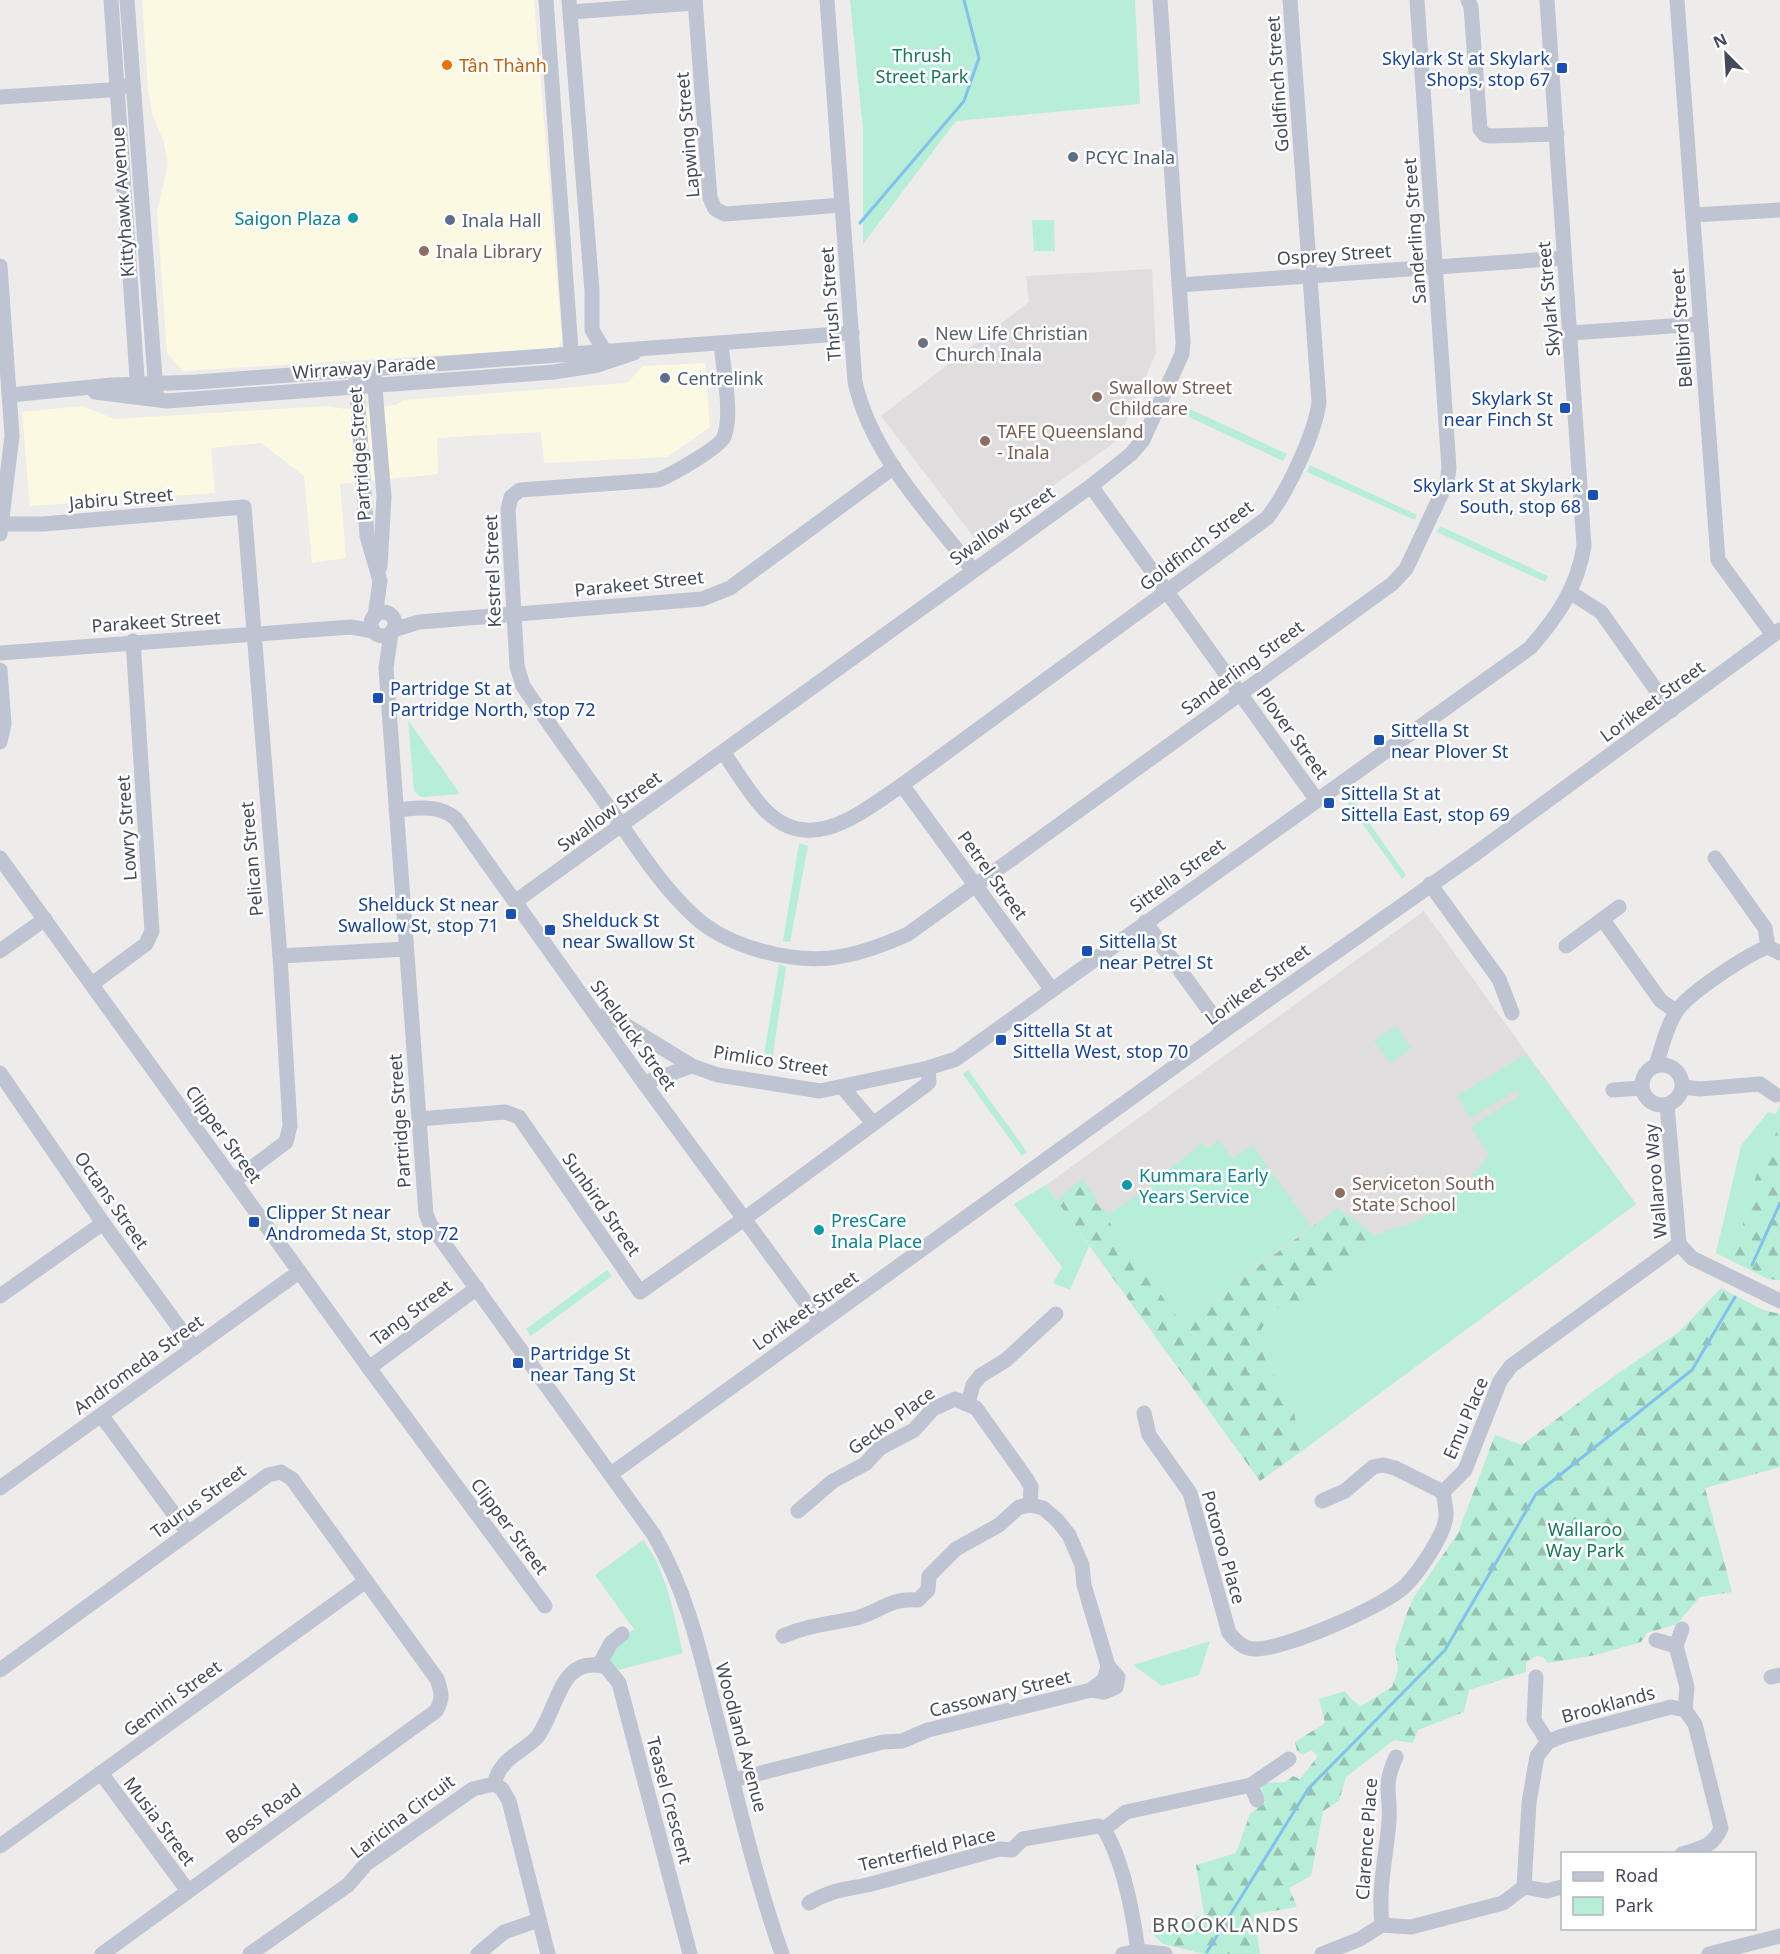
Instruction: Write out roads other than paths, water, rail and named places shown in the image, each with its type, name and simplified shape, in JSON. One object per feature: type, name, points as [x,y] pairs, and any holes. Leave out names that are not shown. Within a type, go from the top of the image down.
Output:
[{"type":"street","name":"Kittyhawk Avenue","points":[[111,0],[138,391]]},
{"type":"street","name":"Kittyhawk Avenue","points":[[128,0],[156,400]]},
{"type":"street","points":[[546,0],[572,370]]},
{"type":"street","name":"Thrush Street","points":[[827,0],[855,382],[861,410],[871,432],[894,467],[972,569]]},
{"type":"street","name":"Swallow Street","points":[[516,901],[972,569],[1091,486],[1131,454],[1143,440],[1182,354],[1160,0]]},
{"type":"street","name":"Goldfinch Street","points":[[723,752],[764,809],[784,823],[805,831],[830,829],[855,816],[902,785],[1267,518],[1279,503],[1317,419],[1319,402],[1290,0]]},
{"type":"street","name":"Sanderling Street","points":[[622,826],[675,898],[695,918],[734,943],[751,949],[812,958],[832,957],[887,944],[908,934],[977,885],[1392,584],[1406,569],[1448,482],[1449,468],[1417,0]]},
{"type":"street","points":[[1468,0],[1471,7],[1480,129],[1485,135],[1491,136],[1557,134]]},
{"type":"street","name":"Skylark Street","points":[[1547,0],[1584,546],[1580,569],[1571,593]]},
{"type":"street","name":"Bellbird Street","points":[[1677,0],[1718,560],[1777,633]]},
{"type":"street","points":[[604,350],[592,330],[592,291],[570,6],[695,2]]},
{"type":"street","name":"Lapwing Street","points":[[695,2],[710,198],[715,209],[725,214],[842,205]]},
{"type":"street","points":[[0,97],[117,88],[133,84]]},
{"type":"street","points":[[1693,215],[1780,210]]},
{"type":"street","name":"Osprey Street","points":[[1179,285],[1310,274],[1564,258]]},
{"type":"street","points":[[0,266],[12,436],[1,529]]},
{"type":"street","points":[[568,311],[592,291]]},
{"type":"street","points":[[1571,333],[1700,324]]},
{"type":"street","name":"Wirraway Parade","points":[[10,395],[87,390],[138,391],[156,384],[852,333]]},
{"type":"street","name":"Kestrel Street","points":[[622,826],[523,686],[517,666],[512,615],[508,510],[511,497],[520,490],[658,480],[676,472],[723,439],[728,422],[721,344]]},
{"type":"street","name":"Wirraway Parade","points":[[138,391],[156,400],[572,370],[598,365],[642,350]]},
{"type":"street","name":"Partridge Street","points":[[373,369],[384,497],[379,580],[426,1214],[430,1224],[654,1535]]},
{"type":"street","name":"Partridge Street","points":[[356,371],[367,536],[379,580]]},
{"type":"street","name":"Parakeet Street","points":[[0,652],[702,599],[730,588],[894,467]]},
{"type":"street","name":"Plover Street","points":[[1091,486],[1316,799]]},
{"type":"street","name":"Jabiru Street","points":[[1,529],[244,507]]},
{"type":"street","name":"Pelican Street","points":[[234,1181],[286,1142],[289,1135],[280,956],[244,507]]},
{"type":"street","points":[[1571,593],[1601,612],[1671,711]]},
{"type":"street","name":"Sittella Street","points":[[928,1068],[960,1057],[1316,799],[1530,648],[1555,620],[1571,593]]},
{"type":"street","name":"Lorikeet Street","points":[[611,1474],[1777,633]]},
{"type":"street","name":"Lowry Street","points":[[92,984],[146,944],[152,931],[133,641]]},
{"type":"street","points":[[0,670],[4,723],[0,742]]},
{"type":"street","name":"Petrel Street","points":[[902,785],[1052,990]]},
{"type":"street","name":"Shelduck Street","points":[[396,810],[423,808],[447,811],[456,819],[644,1083],[820,1322]]},
{"type":"street","name":"Clipper Street","points":[[0,858],[299,1272],[545,1606]]},
{"type":"street","points":[[1656,1065],[1667,1065],[1676,1069],[1680,1075],[1683,1087],[1678,1099],[1667,1105],[1649,1101],[1642,1088],[1646,1072],[1656,1065],[1676,1011],[1752,952],[1774,950],[1765,928],[1715,858]]},
{"type":"street","points":[[1430,884],[1499,979],[1512,1013]]},
{"type":"street","points":[[1566,946],[1619,907]]},
{"type":"street","points":[[0,951],[45,919]]},
{"type":"street","points":[[1604,920],[1661,1000],[1676,1011]]},
{"type":"street","points":[[1145,922],[1224,1031]]},
{"type":"street","points":[[280,956],[406,949]]},
{"type":"street","name":"Pimlico Street","points":[[599,1019],[605,1015],[614,1018],[692,1066],[718,1075],[820,1091],[843,1088],[928,1068]]},
{"type":"street","name":"Pimlico Street","points":[[644,1083],[692,1066]]},
{"type":"street","points":[[744,1219],[929,1082],[928,1068]]},
{"type":"street","name":"Octans Street","points":[[1,1076],[103,1223],[194,1348]]},
{"type":"street","points":[[1683,1087],[1700,1089],[1760,1084],[1776,1095]]},
{"type":"street","name":"Pimlico Street","points":[[843,1088],[872,1122]]},
{"type":"street","points":[[1613,1090],[1642,1088]]},
{"type":"street","name":"Wallaroo Way","points":[[1667,1105],[1680,1244],[1692,1258],[1780,1301]]},
{"type":"street","name":"Sunbird Street","points":[[419,1119],[505,1112],[519,1117],[640,1297],[744,1219]]},
{"type":"street","points":[[0,1296],[103,1223]]},
{"type":"street","name":"Emu Place","points":[[1443,1492],[1465,1470],[1500,1382],[1511,1366],[1680,1244]]},
{"type":"street","name":"Andromeda Street","points":[[0,1488],[299,1272]]},
{"type":"street","name":"Tang Street","points":[[369,1368],[477,1288]]},
{"type":"street","points":[[783,1636],[806,1626],[853,1619],[902,1599],[918,1600],[928,1590],[929,1576],[956,1549],[999,1525],[1019,1507],[1030,1505],[1031,1486],[976,1408],[968,1403],[972,1385],[980,1376],[1006,1360],[1056,1314]]},
{"type":"street","name":"Gecko Place","points":[[798,1511],[833,1481],[865,1464],[880,1448],[914,1430],[933,1409],[955,1399],[968,1403]]},
{"type":"street","name":"Potoroo Place","points":[[1144,1413],[1149,1435],[1190,1493],[1229,1633],[1239,1645],[1254,1649],[1271,1648],[1358,1616],[1406,1586],[1444,1528],[1447,1516],[1443,1492]]},
{"type":"street","points":[[101,1415],[188,1533]]},
{"type":"street","points":[[1322,1502],[1345,1491],[1373,1467],[1383,1465],[1395,1468],[1443,1492]]},
{"type":"street","name":"Taurus Street","points":[[0,1670],[268,1475],[281,1472],[292,1479],[437,1680],[442,1700]]},
{"type":"street","name":"Cassowary Street","points":[[733,1780],[883,1742],[902,1741],[928,1730],[1091,1690],[1104,1680],[1108,1666],[1084,1585],[1082,1565],[1069,1535],[1057,1520],[1042,1508],[1030,1505]]},
{"type":"street","name":"Woodland Avenue","points":[[654,1535],[673,1571],[690,1612],[733,1780],[782,1954]]},
{"type":"street","name":"Gemini Street","points":[[0,1846],[366,1581]]},
{"type":"street","points":[[1682,1629],[1676,1646],[1688,1687],[1685,1710],[1695,1724],[1721,1828],[1717,1839],[1704,1848],[1689,1852]]},
{"type":"street","points":[[548,1954],[509,1801],[502,1789],[494,1784],[502,1766],[538,1735],[566,1679],[575,1670],[588,1665],[599,1665],[611,1643],[622,1634]]},
{"type":"street","points":[[1656,1640],[1676,1646]]},
{"type":"street","name":"Teasel Crescent","points":[[599,1665],[613,1673],[619,1683],[690,1954]]},
{"type":"street","points":[[1536,1677],[1534,1720],[1548,1742]]},
{"type":"street","name":"Boss Road","points":[[102,1954],[436,1711],[442,1700]]},
{"type":"street","name":"Brooklands","points":[[1524,1887],[1529,1803],[1537,1756],[1548,1742],[1562,1736],[1671,1707],[1685,1710]]},
{"type":"street","name":"Clarence Place","points":[[1382,1925],[1380,1887],[1389,1822],[1387,1777],[1396,1757]]},
{"type":"street","points":[[1165,1954],[1130,1952],[1135,1927],[1113,1848],[1104,1829],[1125,1812],[1251,1785],[1289,1759]]},
{"type":"street","name":"Musia Street","points":[[101,1773],[188,1891]]},
{"type":"street","name":"Laricina Circuit","points":[[250,1954],[348,1885],[366,1864],[453,1802],[473,1789],[494,1784]]},
{"type":"street","points":[[1251,1785],[1257,1800]]},
{"type":"street","name":"Tenterfield Place","points":[[809,1903],[828,1892],[847,1887],[870,1884],[1000,1849],[1012,1850],[1023,1839],[1033,1839],[1081,1827],[1098,1826],[1104,1829]]},
{"type":"street","points":[[1322,1954],[1360,1939],[1382,1925],[1411,1927],[1503,1903],[1524,1887],[1547,1891],[1561,1888]]},
{"type":"street","points":[[478,1954],[504,1932],[539,1920]]},
{"type":"street","points":[[1709,1954],[1780,1936]]},
{"type":"waterway","points":[[860,223],[964,101],[979,58],[964,0]]},
{"type":"waterway","points":[[1752,1265],[1780,1203]]},
{"type":"waterway","points":[[1207,1952],[1308,1789],[1445,1650],[1536,1494],[1692,1370],[1735,1297]]},
{"type":"place","name":"Tân Thành","points":[[447,65]]},
{"type":"place","name":"Skylark St at Skylark Shops, stop 67","points":[[1562,68]]},
{"type":"place","name":"PCYC Inala","points":[[1073,157]]},
{"type":"place","name":"Saigon Plaza","points":[[353,218]]},
{"type":"place","name":"Inala Hall","points":[[450,220]]},
{"type":"place","name":"Inala Library","points":[[424,251]]},
{"type":"place","name":"New Life Christian Church Inala","points":[[923,343]]},
{"type":"place","name":"Centrelink","points":[[665,378]]},
{"type":"place","name":"Swallow Street Childcare","points":[[1097,397]]},
{"type":"place","name":"Skylark St near Finch St","points":[[1565,408]]},
{"type":"place","name":"TAFE Queensland - Inala","points":[[985,441]]},
{"type":"place","name":"Skylark St at Skylark South, stop 68","points":[[1593,495]]},
{"type":"place","name":"Partridge St at Partridge North, stop 72","points":[[378,698]]},
{"type":"place","name":"Sittella St near Plover St","points":[[1379,740]]},
{"type":"place","name":"Sittella St at Sittella East, stop 69","points":[[1329,803]]},
{"type":"place","name":"Shelduck St near Swallow St, stop 71","points":[[511,914]]},
{"type":"place","name":"Shelduck St near Swallow St","points":[[550,930]]},
{"type":"place","name":"Sittella St near Petrel St","points":[[1087,951]]},
{"type":"place","name":"Sittella St at Sittella West, stop 70","points":[[1001,1040]]},
{"type":"place","name":"Kummara Early Years Service","points":[[1127,1185]]},
{"type":"place","name":"Serviceton South State School","points":[[1340,1193]]},
{"type":"place","name":"Clipper St near Andromeda St, stop 72","points":[[254,1222]]},
{"type":"place","name":"PresCare Inala Place","points":[[819,1230]]},
{"type":"place","name":"Partridge St near Tang St","points":[[518,1363]]},
{"type":"district","name":"BROOKLANDS","points":[[1226,1924]]},
{"type":"park label","name":"Thrush Street Park","points":[[922,65]]},
{"type":"park label","name":"Wallaroo Way Park","points":[[1585,1540]]}]
